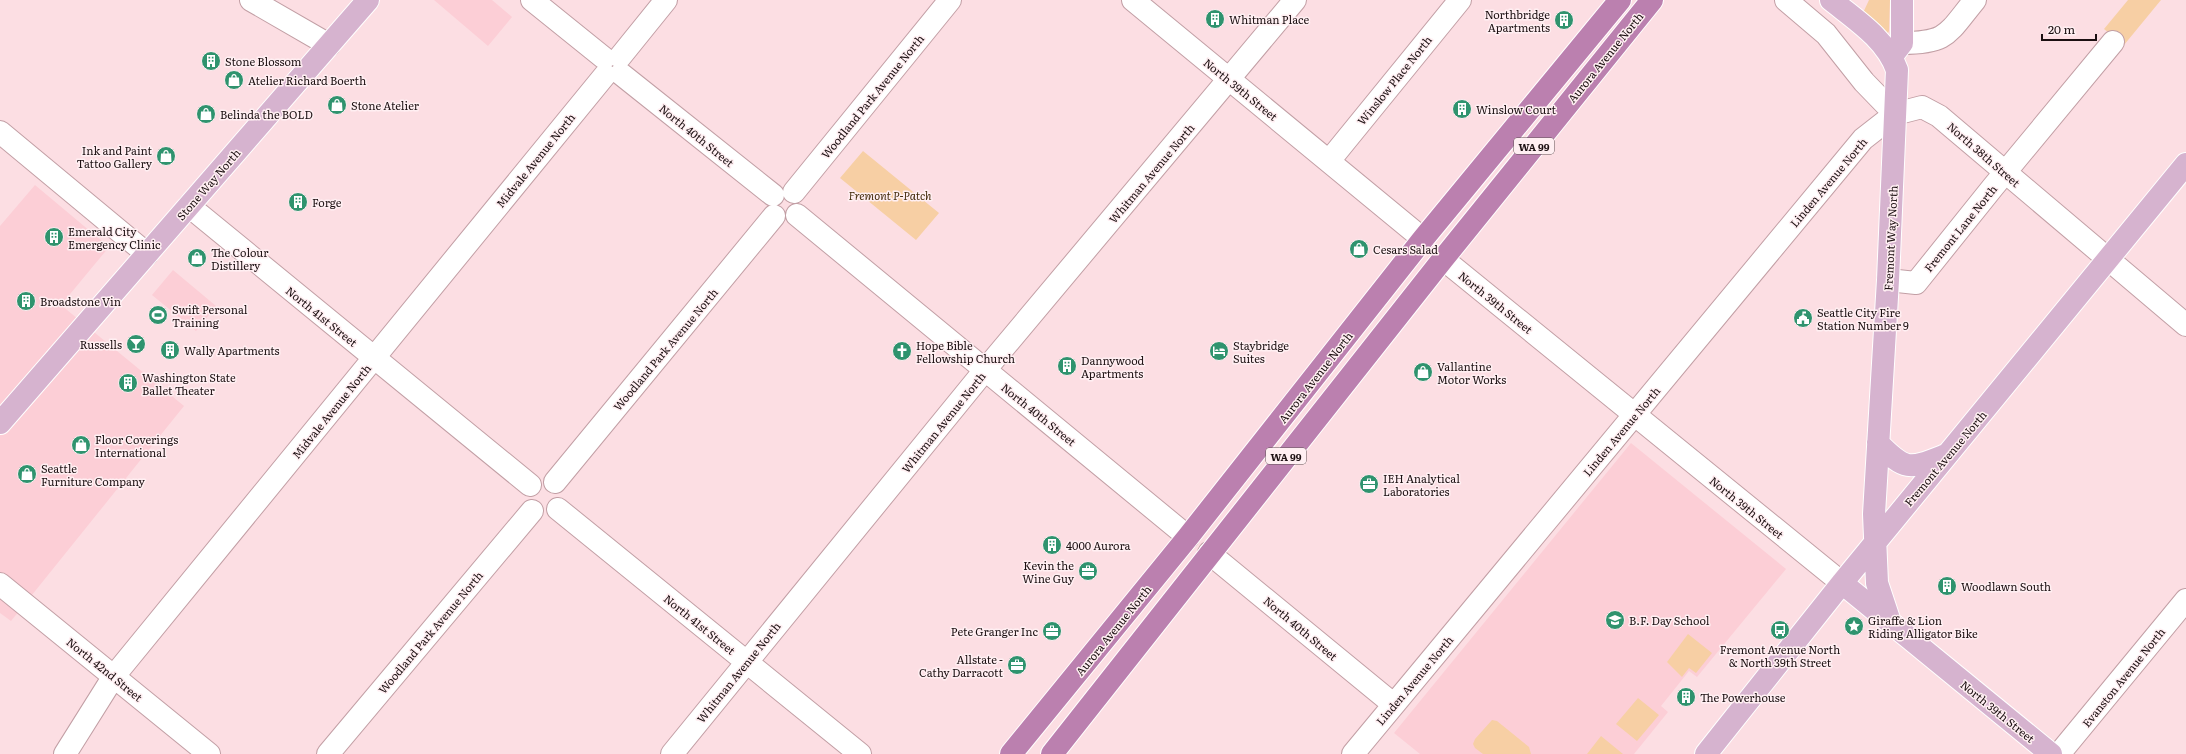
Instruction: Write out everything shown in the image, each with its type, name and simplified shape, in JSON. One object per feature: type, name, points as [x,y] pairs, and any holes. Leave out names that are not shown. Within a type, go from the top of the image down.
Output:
[{"type":"highway","name":"Aurora Avenue North","points":[[1011,754],[1188,537],[1423,239],[1620,0]]},
{"type":"highway","name":"Aurora Avenue North","points":[[1052,754],[1443,258],[1652,0]]},
{"type":"main road","name":"Stone Way North","points":[[0,423],[368,0]]},
{"type":"main road","points":[[1831,0],[1871,33],[1897,50]]},
{"type":"main road","name":"Fremont Way North","points":[[1890,622],[1877,583],[1874,543],[1878,443],[1895,158],[1894,114],[1898,70],[1897,50],[1902,0]]},
{"type":"main road","name":"Fremont Avenue North","points":[[1706,754],[1874,543],[2109,260],[2186,164]]},
{"type":"main road","points":[[1878,443],[1895,460],[1905,465],[1920,465],[1947,455]]},
{"type":"main road","name":"North 39th Street","points":[[1842,583],[2050,754]]},
{"type":"street","points":[[251,0],[329,45]]},
{"type":"street","name":"North 40th Street","points":[[532,0],[612,66],[774,206]]},
{"type":"street","name":"Midvale Avenue North","points":[[64,754],[114,676],[666,0]]},
{"type":"street","name":"Woodland Park Avenue North","points":[[794,192],[950,0]]},
{"type":"street","name":"North 39th Street","points":[[1133,0],[1423,239]]},
{"type":"street","name":"Whitman Avenue North","points":[[672,754],[985,370],[1295,0]]},
{"type":"street","name":"Winslow Place North","points":[[1329,161],[1460,0]]},
{"type":"street","points":[[1897,50],[1936,40],[1947,34],[1975,0]]},
{"type":"street","points":[[1790,3],[1826,34],[1864,82],[1894,114]]},
{"type":"street","name":"Fremont Lane North","points":[[1888,280],[1916,283],[2005,172],[2113,42]]},
{"type":"street","name":"North 38th Street","points":[[1894,114],[1922,107],[1939,116],[2186,325]]},
{"type":"street","name":"Linden Avenue North","points":[[1353,754],[1863,139],[1894,114]]},
{"type":"street","points":[[0,132],[147,254]]},
{"type":"street","points":[[786,189],[794,192],[801,203],[797,215],[785,221],[774,206],[781,190],[786,189]]},
{"type":"street","name":"North 41st Street","points":[[189,206],[374,359],[530,485]]},
{"type":"street","name":"Woodland Park Avenue North","points":[[555,482],[774,206]]},
{"type":"street","name":"North 40th Street","points":[[797,215],[1188,537]]},
{"type":"street","name":"North 39th Street","points":[[1443,258],[1634,416],[1842,583]]},
{"type":"street","points":[[540,479],[555,482],[562,493],[561,504],[558,509],[549,515],[542,516],[532,511],[526,498],[526,492],[530,485],[540,479]]},
{"type":"street","name":"North 41st Street","points":[[558,509],[860,754]]},
{"type":"street","name":"Woodland Park Avenue North","points":[[333,752],[532,511]]},
{"type":"street","name":"North 40th Street","points":[[1209,553],[1393,704]]},
{"type":"street","name":"North 42nd Street","points":[[0,584],[209,754]]},
{"type":"street","name":"Evanston Avenue North","points":[[2059,754],[2186,600]]},
{"type":"shaded area","points":[[434,0],[492,0],[512,17],[488,46]]},
{"type":"shaded area","points":[[35,185],[109,247],[61,305],[184,406],[11,621],[0,613],[0,226]]},
{"type":"shaded area","points":[[173,270],[216,306],[196,331],[152,295]]},
{"type":"shaded area","name":"B.F. Day School","points":[[1631,443],[1786,569],[1697,677],[1689,671],[1661,706],[1668,712],[1634,754],[1420,754],[1394,733]]},
{"type":"green space","points":[[1869,0],[1890,0],[1888,33],[1862,15]]},
{"type":"green space","points":[[2128,0],[2161,0],[2124,45],[2104,29]]},
{"type":"green space","name":"Fremont P-Patch","points":[[863,151],[939,213],[916,240],[840,178]]},
{"type":"green space","points":[[1688,634],[1712,653],[1696,673],[1689,668],[1682,677],[1667,662]]},
{"type":"green space","points":[[1638,698],[1659,715],[1637,741],[1616,724]]},
{"type":"green space","points":[[1492,720],[1497,721],[1529,747],[1531,754],[1483,754],[1475,748],[1473,744],[1475,739]]},
{"type":"green space","points":[[1601,736],[1623,754],[1587,754]]},
{"type":"place","name":"Whitman Place","points":[[1215,19]]},
{"type":"place","name":"Northbridge Apartments","points":[[1564,20]]},
{"type":"place","name":"Stone Blossom","points":[[211,61]]},
{"type":"place","name":"Atelier Richard Boerth","points":[[234,80]]},
{"type":"place","name":"Stone Atelier","points":[[337,105]]},
{"type":"place","name":"Winslow Court","points":[[1462,109]]},
{"type":"place","name":"Belinda the BOLD","points":[[206,114]]},
{"type":"place","name":"Ink and Paint Tattoo Gallery","points":[[166,156]]},
{"type":"place","name":"Forge","points":[[298,202]]},
{"type":"place","name":"Emerald City Emergency Clinic","points":[[54,237]]},
{"type":"place","name":"Cesars Salad","points":[[1359,249]]},
{"type":"place","name":"The Colour Distillery","points":[[197,258]]},
{"type":"place","name":"Broadstone Vin","points":[[26,301]]},
{"type":"place","name":"Swift Personal Training","points":[[158,315]]},
{"type":"place","name":"Seattle City Fire Station Number 9","points":[[1803,318]]},
{"type":"place","name":"Russells","points":[[136,344]]},
{"type":"place","name":"Wally Apartments","points":[[170,350]]},
{"type":"place","name":"Hope Bible Fellowship Church","points":[[902,351]]},
{"type":"place","name":"Staybridge Suites","points":[[1219,351]]},
{"type":"place","name":"Dannywood Apartments","points":[[1067,366]]},
{"type":"place","name":"Vallantine Motor Works","points":[[1423,372]]},
{"type":"place","name":"Washington State Ballet Theater","points":[[128,383]]},
{"type":"place","name":"Floor Coverings International","points":[[81,445]]},
{"type":"place","name":"Seattle Furniture Company","points":[[27,474]]},
{"type":"place","name":"IEH Analytical Laboratories","points":[[1369,484]]},
{"type":"place","name":"4000 Aurora","points":[[1052,545]]},
{"type":"place","name":"Kevin the Wine Guy","points":[[1088,571]]},
{"type":"place","name":"Woodlawn South","points":[[1947,586]]},
{"type":"place","name":"B.F. Day School","points":[[1615,620]]},
{"type":"place","name":"Giraffe & Lion Riding Alligator Bike","points":[[1854,626]]},
{"type":"place","name":"Fremont Avenue North & North 39th Street","points":[[1780,630]]},
{"type":"place","name":"Pete Granger Inc","points":[[1052,631]]},
{"type":"place","name":"Allstate - Cathy Darracott","points":[[1017,665]]},
{"type":"place","name":"The Powerhouse","points":[[1686,697]]}]
